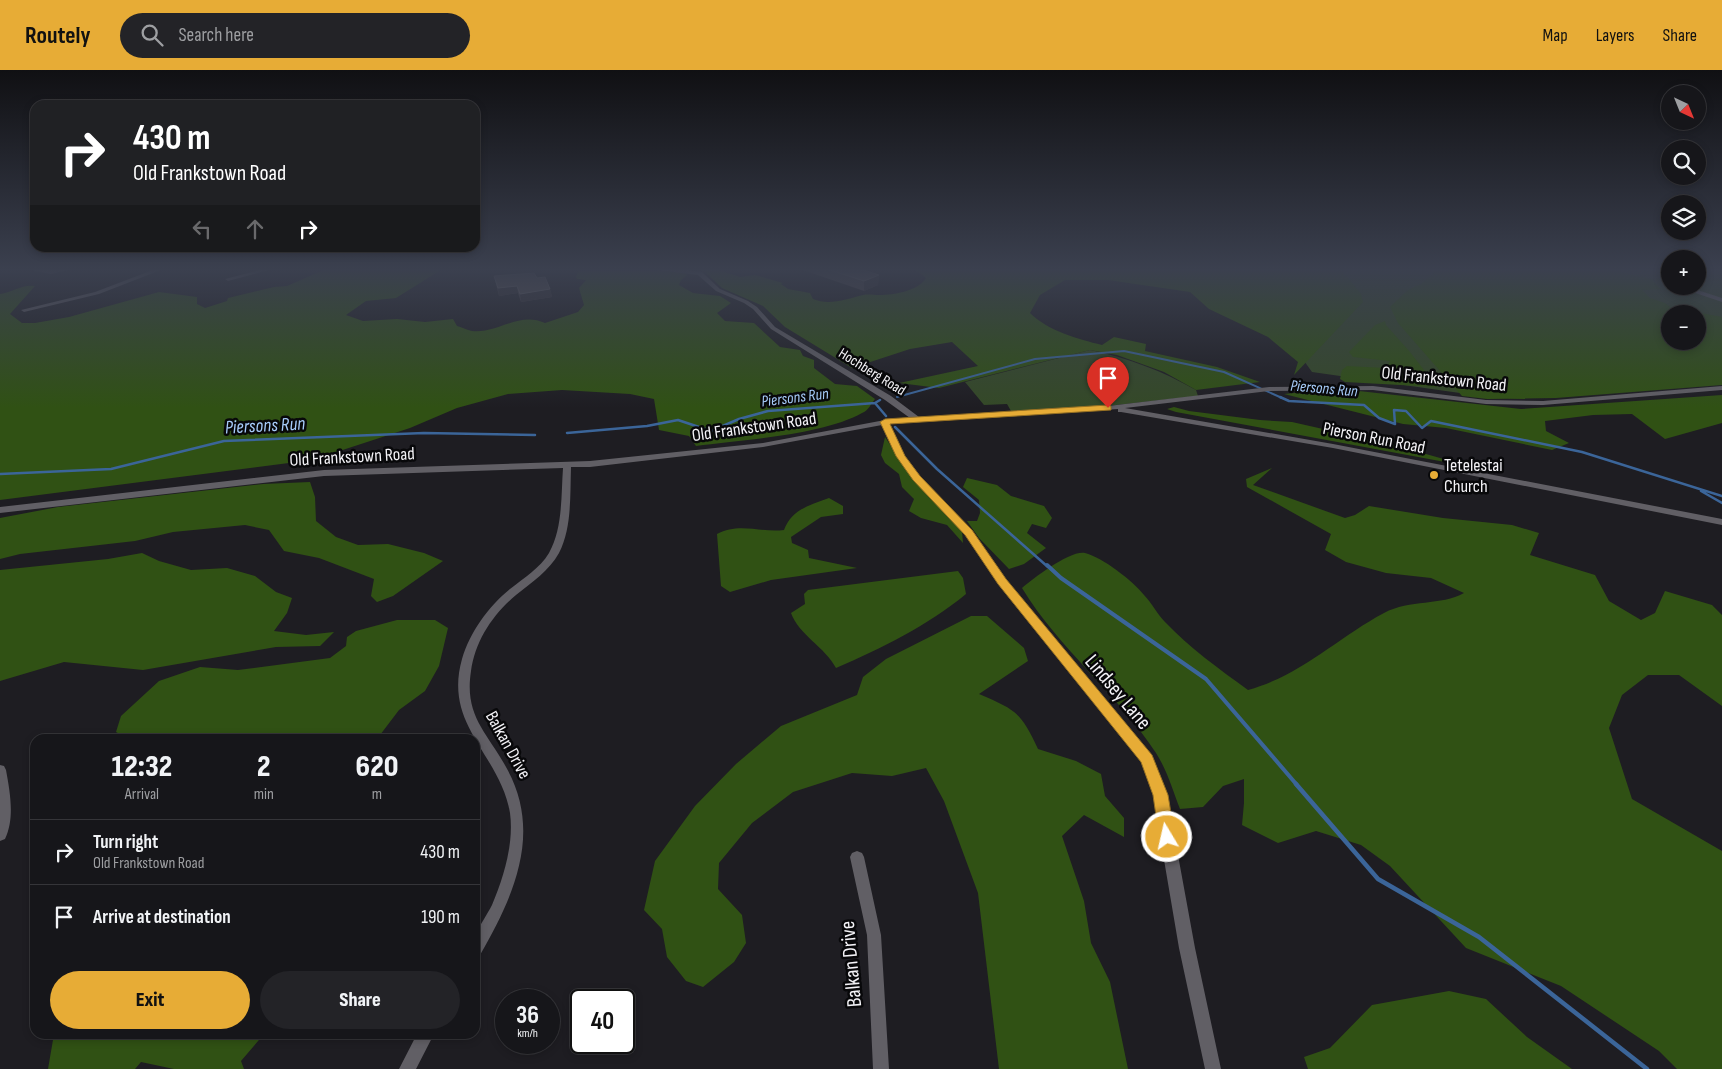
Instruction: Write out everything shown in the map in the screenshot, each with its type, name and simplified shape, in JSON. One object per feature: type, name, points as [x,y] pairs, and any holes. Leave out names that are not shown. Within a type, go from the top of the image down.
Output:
[{"type":"street","name":"Hochberg Road","points":[[760,315],[773,328],[888,398],[916,419]]},
{"type":"street","name":"Old Frankstown Road","points":[[0,510],[324,473],[568,465],[626,461],[764,445],[885,422],[1108,408],[1265,390],[1373,388],[1486,402],[1543,403],[1722,388]]},
{"type":"street","name":"Pierson Run Road","points":[[1108,408],[1315,442],[1722,522]]},
{"type":"street","name":"Lindsey Lane","points":[[885,422],[901,456],[917,478],[968,532],[1002,582],[1147,759],[1160,795],[1187,948],[1213,1069]]},
{"type":"street","name":"Balkan Drive","points":[[477,734],[465,709],[464,683],[468,657],[475,640],[493,611],[546,563],[555,551],[560,536],[568,465]]},
{"type":"street","name":"Balkan Drive","points":[[480,741],[501,769],[512,790],[518,832],[513,866],[504,896],[480,941]]},
{"type":"street","points":[[0,770],[5,798],[5,818],[0,835]]},
{"type":"street","name":"Balkan Drive","points":[[857,857],[874,935],[880,1069]]},
{"type":"street","points":[[407,1069],[423,1039]]},
{"type":"green space","points":[[0,315],[11,315],[22,323],[35,323],[78,315],[347,315],[363,321],[397,319],[425,322],[453,319],[457,326],[472,331],[481,331],[517,321],[535,320],[545,323],[570,315],[719,315],[725,321],[754,323],[780,347],[800,350],[803,356],[814,360],[814,368],[835,384],[857,386],[875,399],[864,412],[826,427],[782,436],[696,446],[689,436],[659,430],[654,399],[630,394],[562,390],[508,394],[457,408],[410,428],[312,460],[0,500]]},
{"type":"green space","points":[[772,315],[1032,315],[1045,325],[1073,337],[1102,345],[1114,337],[1146,344],[1145,351],[1217,367],[1260,382],[1196,390],[1164,372],[1117,355],[1090,350],[939,388],[899,383],[978,366],[952,342],[910,349],[852,368],[785,327]]},
{"type":"green space","points":[[1221,315],[1351,315],[1294,375],[1298,362],[1268,337]]},
{"type":"green space","points":[[1271,315],[1661,315],[1661,350],[1706,350],[1706,315],[1722,315],[1722,379],[1495,398],[1312,372]]},
{"type":"green space","points":[[1394,315],[1661,315],[1661,350],[1706,350],[1706,315],[1722,317],[1722,385],[1556,398],[1487,399],[1462,396],[1398,323]]},
{"type":"green space","points":[[1385,321],[1386,325],[1437,387],[1345,382],[1340,379],[1342,370],[1347,366],[1386,368],[1390,361],[1353,357],[1349,352],[1375,325]]},
{"type":"green space","points":[[1090,350],[1132,361],[1158,371],[1196,390],[1198,396],[1107,406],[1011,411],[1007,404],[984,405],[965,382]]},
{"type":"green space","points":[[1313,391],[1359,391],[1521,409],[1722,395],[1722,423],[1665,439],[1632,414],[1593,415],[1545,421],[1546,431],[1569,443],[1552,450],[1446,428],[1403,424],[1284,394]]},
{"type":"green space","points":[[1174,407],[1189,411],[1292,422],[1394,445],[1472,467],[1167,409]]},
{"type":"green space","points":[[885,437],[912,478],[962,531],[963,543],[947,525],[921,518],[909,511],[914,499],[902,487],[899,474],[885,463],[881,455]]},
{"type":"green space","points":[[1272,468],[1253,485],[1345,518],[1355,515],[1369,506],[1443,518],[1512,525],[1539,533],[1530,555],[1595,575],[1609,601],[1641,620],[1655,613],[1665,591],[1712,605],[1722,615],[1722,706],[1679,675],[1648,675],[1622,695],[1609,728],[1632,799],[1722,851],[1722,1069],[1677,1069],[1659,1051],[1561,986],[1466,948],[1390,866],[1361,845],[1316,831],[1278,843],[1242,825],[1244,779],[1223,786],[1203,807],[1180,809],[1163,766],[1141,731],[1053,631],[1022,588],[1035,578],[1062,560],[1078,553],[1085,553],[1100,559],[1133,583],[1162,619],[1184,641],[1248,690],[1302,666],[1384,613],[1404,606],[1445,600],[1464,593],[1431,578],[1386,573],[1346,562],[1325,550],[1331,534],[1247,487],[1246,479]]},
{"type":"green space","points":[[967,478],[997,485],[1011,496],[1044,506],[1052,518],[1046,528],[1032,524],[1027,533],[1046,548],[1024,564],[1009,569],[979,538],[967,521],[977,521],[980,513],[979,500],[963,487]]},
{"type":"green space","points":[[310,482],[315,497],[316,521],[336,537],[358,545],[388,544],[424,553],[443,561],[393,596],[377,602],[371,596],[374,579],[319,558],[284,551],[269,530],[245,525],[173,532],[135,541],[20,554],[0,559],[0,518],[58,507],[263,484]]},
{"type":"green space","points":[[829,498],[843,506],[843,514],[821,517],[791,537],[792,543],[808,550],[809,558],[857,568],[771,580],[730,592],[721,586],[717,534],[742,528],[784,530],[787,523],[797,512]]},
{"type":"green space","points":[[142,553],[159,561],[191,570],[227,568],[255,576],[276,592],[292,598],[287,613],[274,631],[306,635],[334,632],[320,646],[276,647],[143,670],[64,662],[0,681],[0,570],[108,559]]},
{"type":"green space","points":[[958,571],[963,578],[966,594],[951,606],[904,636],[836,668],[800,628],[791,613],[805,604],[804,594],[808,590]]},
{"type":"green space","points":[[971,616],[987,616],[1024,648],[1028,661],[979,694],[1001,704],[1016,714],[1027,727],[1038,749],[1076,761],[1101,774],[1105,796],[1124,818],[1124,837],[1084,815],[1062,836],[1084,901],[1091,943],[1110,982],[1128,1069],[999,1069],[978,893],[944,801],[926,768],[892,776],[852,773],[793,792],[752,823],[719,863],[718,889],[742,915],[746,943],[734,962],[703,987],[686,981],[667,957],[662,929],[644,910],[655,861],[695,806],[736,764],[781,726],[857,695],[863,677],[886,659]]},
{"type":"green space","points":[[397,620],[435,620],[448,628],[439,666],[425,691],[399,710],[381,734],[120,734],[116,732],[121,716],[159,681],[200,667],[238,670],[330,658],[346,646],[347,637],[356,631]]},
{"type":"green space","points":[[1449,991],[1486,999],[1527,1037],[1572,1069],[1308,1069],[1304,1057],[1330,1048],[1372,1005]]},
{"type":"green space","points":[[53,1039],[260,1039],[241,1061],[244,1069],[174,1069],[141,1062],[135,1069],[48,1069]]},
{"type":"waterway","name":"Piersons Run","points":[[897,397],[1035,359],[1124,351],[1224,372],[1282,398]]},
{"type":"waterway","name":"Piersons Run","points":[[1280,397],[1289,401],[1364,405],[1379,418],[1395,424],[1394,410],[1406,411],[1422,428],[1431,421],[1582,452],[1722,496]]},
{"type":"waterway","name":"Piersons Run","points":[[875,403],[880,400]]},
{"type":"waterway","name":"Piersons Run","points":[[567,433],[647,426],[678,420],[711,431],[739,419],[768,411],[875,403]]},
{"type":"waterway","points":[[875,403],[886,416]]},
{"type":"waterway","points":[[895,427],[937,469],[1048,567]]},
{"type":"waterway","name":"Piersons Run","points":[[0,474],[111,469],[224,441],[424,433],[535,435]]},
{"type":"waterway","name":"Piersons Run","points":[[1701,491],[1722,503]]},
{"type":"waterway","points":[[1047,565],[1061,578],[1206,679],[1297,785]]},
{"type":"waterway","points":[[1296,784],[1378,879],[1479,937],[1647,1069]]},
{"type":"place","name":"Tetelestai Church","points":[[1434,475]]},
{"type":"route","points":[[1108,408],[885,422],[901,456],[917,478],[968,532],[1002,582],[1147,759],[1160,795],[1167,837]]}]
